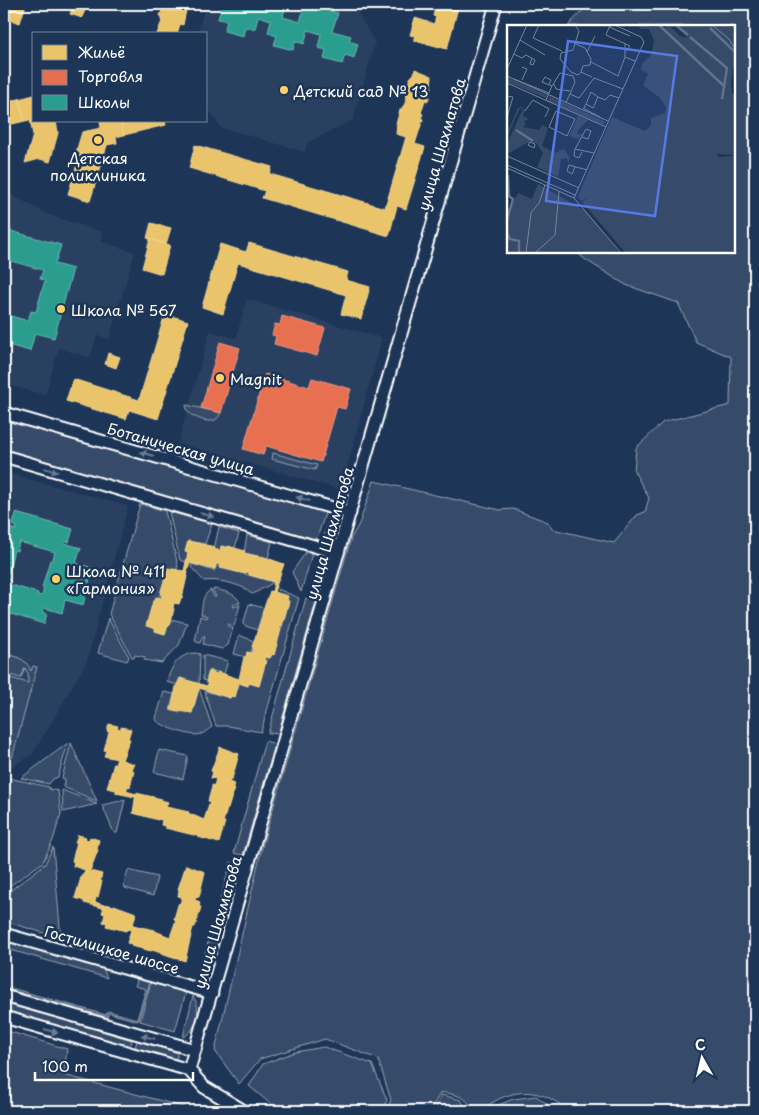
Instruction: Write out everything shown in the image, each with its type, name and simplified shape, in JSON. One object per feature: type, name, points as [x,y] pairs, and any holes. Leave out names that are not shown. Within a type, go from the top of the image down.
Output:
[{"type":"street","name":"улица Шахматова","points":[[190,1070],[496,4]]},
{"type":"street","name":"Ботаническая улица","points":[[4,413],[350,513]]},
{"type":"street","points":[[4,456],[338,553]]},
{"type":"street","name":"Гостилицкое шоссе","points":[[4,934],[212,993]]},
{"type":"street","points":[[4,996],[195,1050]]},
{"type":"street","points":[[4,1017],[190,1070],[204,1086],[244,1111]]},
{"type":"shaded area","name":"Детский сад № 13","points":[[206,4],[353,4],[375,43],[353,120],[307,143],[305,152],[220,127],[208,108],[208,32],[198,32]]},
{"type":"shaded area","points":[[585,4],[755,4],[755,1111],[568,1111],[545,1096],[519,1093],[501,1098],[472,1111],[464,1099],[441,1092],[430,1111],[386,1111],[391,1100],[378,1059],[325,1039],[260,1059],[239,1084],[215,1051],[262,847],[351,538],[359,524],[374,481],[500,510],[513,509],[548,522],[552,529],[614,543],[637,515],[645,512],[649,498],[634,471],[636,448],[663,422],[730,405],[731,357],[696,342],[678,303],[626,285],[576,252],[734,252],[734,25],[569,25],[584,9]]},
{"type":"shaded area","name":"Школа № 567","points":[[4,189],[49,215],[102,232],[102,242],[135,252],[109,339],[97,335],[90,358],[59,348],[45,395],[4,384]]},
{"type":"shaded area","points":[[247,299],[382,338],[341,490],[178,443],[210,331],[236,338]]},
{"type":"shaded area","points":[[186,405],[221,413],[215,420],[204,420],[189,413]]},
{"type":"shaded area","points":[[4,419],[326,511],[316,541],[4,451]]},
{"type":"shaded area","points":[[273,453],[317,465],[315,470],[272,459]]},
{"type":"shaded area","name":"Школа № 411 «Гармония»","points":[[4,472],[128,506],[87,661],[33,754],[12,767],[4,765]]},
{"type":"shaded area","points":[[140,504],[165,511],[178,566],[176,571],[168,569],[159,598],[156,597],[155,631],[165,634],[171,619],[187,623],[179,645],[162,663],[144,660],[145,657],[135,655],[134,658],[132,657],[109,614]]},
{"type":"shaded area","points":[[169,512],[212,524],[205,544],[188,541],[186,562],[180,560]]},
{"type":"shaded area","points":[[331,513],[337,515],[336,533],[330,540],[322,543]]},
{"type":"shaded area","points":[[219,527],[239,533],[235,548],[222,546],[220,551],[214,549]]},
{"type":"shaded area","points":[[247,535],[272,542],[268,558],[244,553]]},
{"type":"shaded area","points":[[306,552],[312,554],[301,592],[292,572]]},
{"type":"shaded area","points":[[192,564],[214,571],[216,566],[274,582],[253,594],[244,588],[230,583],[204,581],[191,567]]},
{"type":"shaded area","points":[[214,589],[233,595],[240,603],[234,604],[233,607],[240,605],[234,626],[228,624],[228,626],[233,628],[228,645],[222,649],[203,644],[205,636],[203,636],[200,643],[195,641],[200,616],[206,618],[207,616],[201,614],[203,600],[211,590],[214,597],[216,597]]},
{"type":"shaded area","points":[[278,589],[299,598],[261,732],[228,726],[216,726],[205,691],[230,698],[231,696],[235,697],[239,683],[248,686],[249,683],[259,686],[267,657],[270,658],[274,654],[289,602],[277,593]]},
{"type":"shaded area","points":[[306,598],[316,601],[278,734],[268,733]]},
{"type":"shaded area","points":[[249,604],[264,608],[257,630],[243,625]]},
{"type":"shaded area","points":[[108,618],[129,657],[127,661],[98,653]]},
{"type":"shaded area","points":[[239,635],[254,641],[251,653],[247,652],[246,657],[234,654]]},
{"type":"shaded area","points":[[196,653],[200,654],[199,684],[180,678],[178,685],[167,682],[173,666],[180,658]]},
{"type":"shaded area","points":[[9,655],[23,660],[31,671],[33,666],[37,667],[12,758],[8,757],[9,752],[4,755],[4,745],[5,750],[12,741],[4,738],[4,676],[28,683],[28,673],[25,668],[21,678],[4,673],[4,656]]},
{"type":"shaded area","points":[[203,655],[228,661],[224,674],[209,670],[206,681],[203,680]]},
{"type":"shaded area","points":[[199,688],[212,727],[197,735],[172,729],[157,721],[156,718],[164,692],[174,694],[170,710],[180,713],[181,710],[192,713]]},
{"type":"shaded area","points":[[265,741],[275,744],[243,855],[234,853]]},
{"type":"shaded area","points":[[68,743],[58,777],[49,784],[21,778]]},
{"type":"shaded area","points":[[71,743],[97,801],[63,787],[65,779],[62,778]]},
{"type":"shaded area","points":[[159,750],[188,756],[183,779],[154,772]]},
{"type":"shaded area","points":[[4,777],[49,787],[49,789],[58,791],[61,814],[53,840],[43,862],[4,890]]},
{"type":"shaded area","points":[[62,790],[97,804],[63,812]]},
{"type":"shaded area","points":[[125,800],[117,833],[114,833],[102,805]]},
{"type":"shaded area","points":[[53,847],[61,938],[4,921],[4,893],[45,864]]},
{"type":"shaded area","points":[[231,862],[240,865],[210,970],[201,967]]},
{"type":"shaded area","points":[[128,870],[157,877],[153,896],[125,888]]},
{"type":"shaded area","points":[[4,940],[103,968],[107,978],[4,948]]},
{"type":"shaded area","points":[[138,978],[150,982],[138,1021],[109,1013],[107,1017],[4,988],[4,986],[106,1015],[108,1011],[137,1019],[146,989],[135,986]]},
{"type":"shaded area","points":[[151,982],[186,992],[175,1031],[140,1021]]},
{"type":"shaded area","points":[[193,996],[196,1001],[197,1019],[192,1030],[183,1037]]},
{"type":"shaded area","points":[[4,1003],[132,1040],[130,1047],[4,1010]]},
{"type":"shaded area","points":[[4,1030],[67,1049],[64,1075],[199,1111],[4,1111]]},
{"type":"shaded area","points":[[137,1041],[175,1052],[177,1053],[177,1058],[173,1059],[135,1048]]},
{"type":"shaded area","points":[[324,1047],[372,1064],[387,1100],[382,1111],[279,1111],[249,1086],[263,1064],[295,1052]]},
{"type":"shaded area","points":[[442,1095],[461,1100],[468,1111],[434,1111]]},
{"type":"shaded area","points":[[536,1096],[557,1111],[484,1111],[513,1099]]},
{"type":"building: Жильё","points":[[4,4],[26,4],[20,23],[4,18]]},
{"type":"building: Жильё","points":[[74,4],[86,7],[82,18],[70,14]]},
{"type":"building: Жильё","points":[[164,4],[187,5],[183,25],[180,24],[178,32],[158,32],[162,21],[162,16],[160,16]]},
{"type":"building: Жильё","points":[[436,4],[459,4],[447,49],[414,40],[415,36],[410,35],[415,18],[434,24],[436,17],[433,16]]},
{"type":"building: Жильё","points":[[415,69],[432,76],[432,87],[428,101],[425,100],[421,113],[423,114],[421,118],[423,119],[415,144],[425,147],[406,209],[397,206],[389,236],[262,198],[265,191],[189,168],[195,145],[272,167],[270,174],[385,208],[406,137],[396,134],[396,124],[400,110],[404,106],[407,97],[407,92],[405,92]]},
{"type":"building: Жильё","points":[[32,96],[32,122],[56,122],[58,133],[50,162],[40,159],[25,163],[33,135],[30,120],[25,121],[19,99]]},
{"type":"building: Жильё","points":[[19,99],[25,121],[4,126],[4,102]]},
{"type":"building: Жильё","name":"Детская поликлиника","points":[[100,122],[121,122],[124,135],[116,137],[117,143],[107,145],[103,160],[76,152],[82,132],[101,128]]},
{"type":"building: Жильё","points":[[121,122],[165,122],[166,125],[124,135]]},
{"type":"building: Жильё","points":[[80,154],[103,160],[90,201],[68,194]]},
{"type":"building: Жильё","points":[[151,223],[171,228],[166,244],[147,238]]},
{"type":"building: Жильё","points":[[150,239],[170,245],[162,274],[142,268]]},
{"type":"building: Жильё","points":[[249,243],[348,272],[346,280],[370,287],[361,319],[341,314],[346,295],[238,263],[223,314],[202,307],[220,244],[246,252]]},
{"type":"building: Жильё","points":[[165,314],[188,321],[158,419],[129,410],[126,419],[66,401],[73,379],[139,400]]},
{"type":"building: Жильё","points":[[108,353],[120,357],[116,368],[105,364]]},
{"type":"building: Жильё","points":[[188,541],[215,547],[214,549],[220,551],[221,546],[228,548],[228,546],[245,551],[244,553],[261,556],[284,564],[274,592],[272,592],[274,582],[249,575],[246,572],[245,574],[220,568],[221,565],[216,564],[215,569],[211,569],[190,563],[187,572],[184,571],[188,553],[185,552]]},
{"type":"building: Жильё","points":[[168,568],[188,572],[182,598],[179,604],[174,603],[170,625],[168,625],[165,634],[146,626],[153,601],[155,601],[156,597],[161,598],[162,595],[160,594]]},
{"type":"building: Жильё","points":[[270,591],[288,596],[287,601],[289,601],[282,626],[279,629],[281,629],[274,655],[272,654],[270,658],[265,657],[264,661],[266,661],[259,686],[249,683],[248,686],[239,683],[235,697],[231,696],[230,698],[199,688],[192,713],[171,710],[180,678],[207,686],[209,671],[239,679],[244,657],[246,657],[247,652],[252,653],[254,647],[252,647]]},
{"type":"building: Жильё","points":[[109,724],[118,726],[117,728],[121,729],[121,727],[131,729],[128,739],[130,739],[122,760],[134,764],[130,787],[128,786],[126,791],[136,794],[135,797],[116,793],[116,790],[107,788],[114,763],[117,759],[104,756]]},
{"type":"building: Жильё","points":[[220,747],[239,754],[232,779],[229,782],[234,784],[232,789],[234,789],[223,822],[225,822],[219,843],[165,828],[165,826],[161,825],[162,820],[133,813],[136,793],[162,799],[168,802],[166,807],[189,812],[204,820],[210,802],[208,801],[212,785],[214,786],[216,779],[211,778],[213,772],[211,771]]},
{"type":"building: Жильё","points":[[78,835],[89,840],[90,837],[99,840],[98,850],[90,871],[102,874],[98,897],[96,897],[95,902],[104,905],[103,908],[84,903],[84,901],[75,898],[85,870],[73,866],[74,862],[72,861]]},
{"type":"building: Жильё","points":[[186,865],[205,872],[199,897],[196,897],[195,900],[200,902],[199,907],[201,907],[195,927],[193,927],[185,961],[152,950],[131,946],[132,944],[127,943],[131,930],[127,929],[126,931],[106,926],[107,923],[103,922],[105,914],[102,913],[105,904],[114,905],[136,913],[133,925],[155,930],[170,937],[176,920],[174,919],[178,905],[182,897],[178,896],[178,889]]},
{"type":"building: Торговля","points":[[282,316],[325,328],[317,356],[274,344],[276,336],[272,335],[275,324],[280,325]]},
{"type":"building: Торговля","name":"Magnit","points":[[220,342],[240,348],[221,413],[201,408]]},
{"type":"building: Торговля","points":[[265,374],[309,387],[312,378],[351,389],[345,409],[337,407],[321,462],[266,446],[263,455],[243,449]]},
{"type":"building: Школы","points":[[232,4],[251,8],[252,4],[286,4],[283,17],[300,22],[305,4],[338,13],[332,31],[351,36],[349,41],[358,44],[354,58],[345,55],[342,64],[324,59],[326,50],[318,48],[321,34],[308,30],[304,44],[295,41],[293,50],[274,45],[277,36],[268,33],[271,20],[258,16],[255,30],[245,27],[243,36],[224,31],[227,21],[218,19],[222,5],[231,7]]},
{"type":"building: Школы","points":[[4,229],[61,245],[55,264],[73,269],[54,338],[35,333],[30,351],[4,344],[4,314],[28,321],[31,311],[36,312],[45,280],[40,279],[43,270],[4,259]]},
{"type":"building: Школы","points":[[16,513],[73,529],[69,542],[65,541],[64,543],[81,548],[76,563],[93,568],[83,605],[65,600],[62,613],[44,608],[42,612],[47,614],[44,624],[4,612],[4,526],[16,530],[17,527],[13,525]],"holes":[[[19,542],[55,552],[52,561],[50,560],[42,588],[44,588],[42,596],[11,585],[11,587],[7,586],[9,578],[7,577],[14,550],[17,551]]]},
{"type":"place","name":"Детский сад № 13","points":[[284,90]]},
{"type":"place","name":"Детская поликлиника","points":[[98,140]]},
{"type":"place","name":"Школа № 567","points":[[61,309]]},
{"type":"place","name":"Magnit","points":[[220,378]]},
{"type":"place","name":"Школа № 411 «Гармония»","points":[[56,579]]}]
